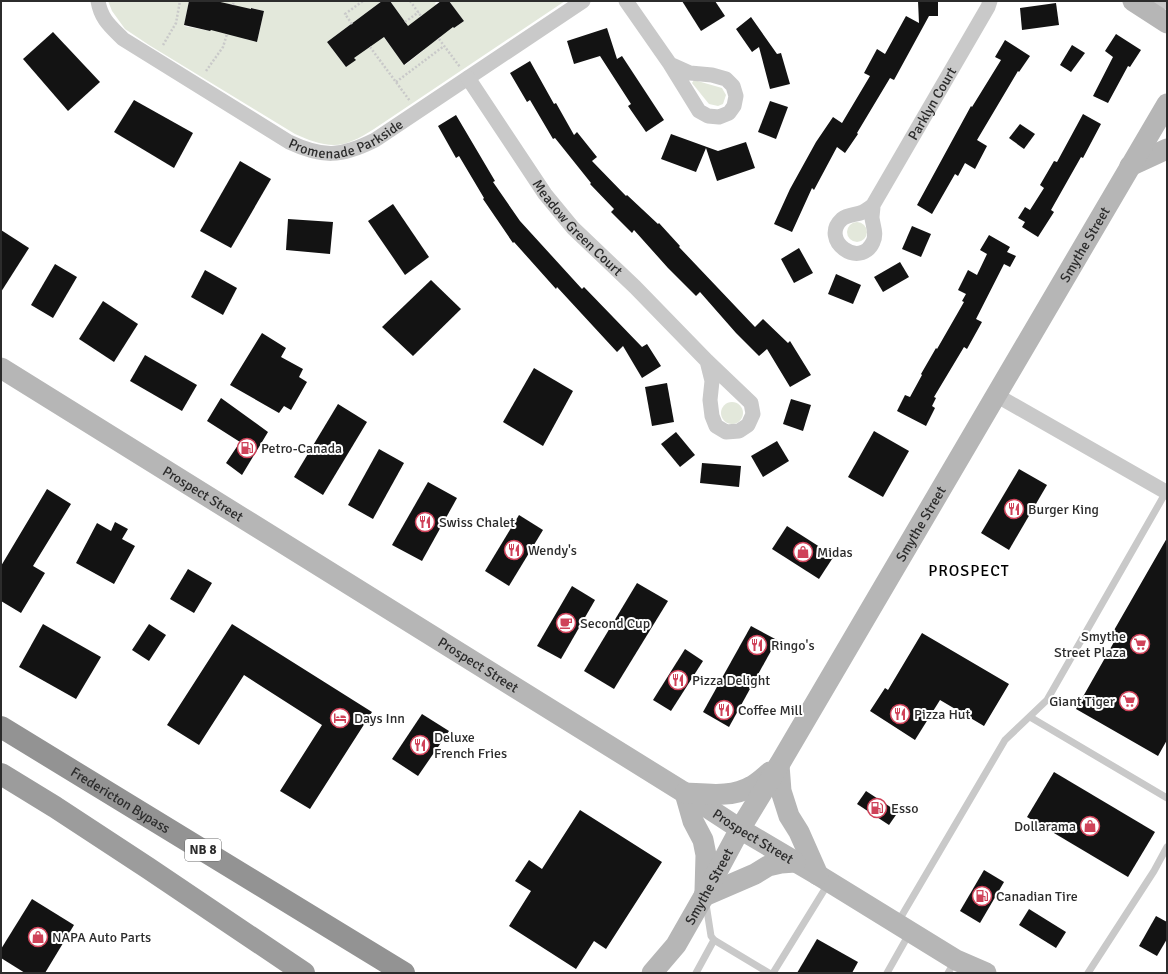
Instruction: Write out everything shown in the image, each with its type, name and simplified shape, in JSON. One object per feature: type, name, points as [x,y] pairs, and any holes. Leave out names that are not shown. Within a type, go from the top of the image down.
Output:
[{"type":"highway","name":"Fredericton Bypass","points":[[1,727],[404,973]]},
{"type":"highway","points":[[1,774],[55,807],[148,868],[304,973]]},
{"type":"main road","points":[[1133,1],[1167,23]]},
{"type":"main road","name":"Smythe Street","points":[[652,973],[676,946],[740,829],[1167,104]]},
{"type":"main road","points":[[1130,166],[1167,149]]},
{"type":"main road","name":"Prospect Street","points":[[1,368],[685,793],[740,829],[824,878],[904,928],[952,966],[972,973]]},
{"type":"main road","points":[[779,765],[753,786],[741,792],[730,794],[685,793],[693,821],[703,840],[706,855],[704,896],[754,874],[768,866],[781,862],[795,862]]},
{"type":"main road","points":[[779,765],[781,791],[789,816],[824,878]]},
{"type":"main road","name":"Smythe Street","points":[[670,973],[676,946]]},
{"type":"main road","name":"Prospect Street","points":[[952,966],[986,973]]},
{"type":"street","name":"Promenade Parkside","points":[[98,1],[99,10],[104,20],[123,39],[289,142],[307,150],[332,154],[344,153],[360,148],[375,140],[583,1]]},
{"type":"street","points":[[626,1],[670,64]]},
{"type":"street","name":"Parklyn Court","points":[[873,206],[988,7],[990,1]]},
{"type":"street","points":[[1161,1],[1167,2]]},
{"type":"street","name":"Meadow Green Court","points":[[468,78],[545,194],[573,228],[635,287],[707,361]]},
{"type":"street","points":[[996,395],[1166,492]]},
{"type":"lane","points":[[887,973],[904,928],[1006,740],[1047,700],[1166,492]]},
{"type":"lane","points":[[1030,717],[1167,798]]},
{"type":"lane","points":[[1088,973],[1154,871],[1167,847]]},
{"type":"lane","points":[[773,973],[824,878]]},
{"type":"lane","points":[[704,896],[711,936],[714,940],[769,973]]},
{"type":"lane","points":[[696,973],[714,940]]},
{"type":"path","points":[[163,45],[176,23],[180,1]]},
{"type":"path","points":[[233,5],[234,1]]},
{"type":"path","points":[[352,24],[345,14],[363,1]]},
{"type":"path","points":[[410,1],[421,16]]},
{"type":"path","points":[[405,22],[418,12]]},
{"type":"path","points":[[206,71],[223,46],[227,34]]},
{"type":"path","points":[[438,39],[468,78]]},
{"type":"path","points":[[370,46],[417,112]]},
{"type":"path","points":[[396,82],[444,46]]},
{"type":"shaded area","points":[[108,1],[189,1],[184,26],[210,31],[211,27],[246,35],[245,39],[257,42],[264,11],[251,8],[250,12],[230,4],[216,4],[217,1],[382,1],[327,42],[346,67],[355,60],[353,56],[382,35],[405,65],[424,50],[422,47],[434,38],[436,40],[441,37],[439,35],[452,25],[454,28],[464,21],[449,1],[565,1],[374,129],[345,144],[330,145],[309,140],[295,134],[149,45],[125,29],[112,11]]},
{"type":"shaded area","points":[[390,1],[438,1],[435,3],[437,7],[419,17],[420,19],[409,28]]},
{"type":"shaded area","points":[[694,80],[722,88],[726,95],[723,104],[718,106],[709,104],[692,83]]},
{"type":"shaded area","points":[[857,222],[864,225],[867,232],[864,239],[857,242],[850,239],[847,232],[850,225]]},
{"type":"shaded area","points":[[732,402],[740,405],[743,413],[740,421],[732,424],[724,421],[721,413],[724,405]]},
{"type":"building","points":[[189,1],[216,1],[264,11],[257,42],[211,30],[184,25]]},
{"type":"building","points":[[382,1],[390,1],[408,26],[441,1],[449,1],[464,21],[454,28],[453,27],[404,65],[384,37],[354,58],[356,60],[346,67],[327,42]]},
{"type":"building","points":[[682,1],[715,1],[725,16],[701,31]]},
{"type":"building","points":[[918,1],[938,1],[938,16],[929,16],[894,80],[890,78],[857,133],[858,134],[845,153],[837,147],[814,190],[812,188],[792,232],[774,224],[790,189],[816,142],[833,117],[842,123],[870,76],[864,73],[877,49],[885,54],[906,16],[919,23]]},
{"type":"building","points":[[1056,3],[1059,25],[1022,30],[1020,8]]},
{"type":"building","points":[[751,17],[777,54],[781,53],[790,84],[770,89],[759,47],[752,52],[736,29]]},
{"type":"building","points":[[607,28],[617,59],[622,56],[664,120],[646,132],[628,106],[631,104],[600,56],[574,64],[567,41]]},
{"type":"building","points":[[53,32],[100,82],[68,111],[23,59]]},
{"type":"building","points":[[1116,34],[1141,50],[1130,67],[1128,66],[1108,103],[1093,96],[1113,57],[1105,51]]},
{"type":"building","points":[[1005,40],[1030,56],[1019,72],[1018,71],[977,140],[987,146],[975,169],[965,163],[958,176],[955,174],[932,214],[917,205],[971,106],[972,107],[1001,60],[995,57]]},
{"type":"building","points":[[1072,45],[1085,53],[1071,72],[1060,65]]},
{"type":"building","points":[[530,61],[554,104],[556,103],[574,135],[577,132],[597,157],[592,161],[626,196],[627,195],[658,224],[659,223],[680,246],[679,247],[755,327],[763,319],[788,343],[790,341],[811,375],[790,387],[767,349],[759,356],[736,333],[700,292],[696,296],[668,268],[634,230],[632,233],[611,212],[614,209],[590,184],[591,183],[555,138],[553,139],[530,100],[527,102],[510,73]]},
{"type":"building","points":[[134,100],[193,133],[174,168],[114,132]]},
{"type":"building","points":[[770,101],[788,107],[776,139],[758,132]]},
{"type":"building","points":[[1083,114],[1101,124],[1083,158],[1081,157],[1051,210],[1054,212],[1038,237],[1022,227],[1025,222],[1018,218],[1025,207],[1030,210],[1044,188],[1040,185],[1054,161],[1057,162]]},
{"type":"building","points":[[456,115],[495,181],[493,182],[520,221],[582,289],[584,287],[642,347],[647,344],[661,366],[642,378],[623,346],[617,352],[557,287],[556,289],[514,242],[513,243],[483,199],[484,198],[459,156],[456,158],[438,126]]},
{"type":"building","points":[[1020,124],[1035,134],[1024,149],[1009,138]]},
{"type":"building","points":[[671,134],[718,151],[746,142],[755,168],[717,181],[706,148],[696,172],[661,159]]},
{"type":"building","points":[[240,161],[271,179],[231,248],[200,231]]},
{"type":"building","points":[[393,204],[429,257],[405,275],[368,221]]},
{"type":"building","points":[[288,219],[333,222],[330,254],[286,250]]},
{"type":"building","points":[[912,226],[931,234],[921,257],[902,249]]},
{"type":"building","points":[[1,230],[29,248],[1,292]]},
{"type":"building","points":[[989,235],[1010,247],[1007,252],[1016,256],[1010,267],[1004,264],[976,319],[982,322],[967,349],[964,347],[934,397],[936,398],[932,406],[935,408],[926,426],[897,411],[905,395],[910,397],[922,375],[921,374],[964,302],[962,301],[966,294],[958,290],[968,270],[977,275],[987,254],[980,250]]},
{"type":"building","points":[[799,248],[813,273],[794,283],[781,259]]},
{"type":"building","points":[[900,262],[909,277],[883,292],[874,277]]},
{"type":"building","points":[[55,264],[77,277],[53,318],[31,305]]},
{"type":"building","points":[[205,270],[237,288],[223,315],[191,297]]},
{"type":"building","points":[[836,274],[861,285],[853,304],[828,294]]},
{"type":"building","points":[[431,280],[461,309],[413,356],[382,327]]},
{"type":"building","points":[[103,301],[138,324],[114,362],[79,339]]},
{"type":"building","points":[[262,333],[286,348],[281,357],[303,369],[299,377],[307,382],[291,410],[284,406],[279,413],[230,385]]},
{"type":"building","points":[[145,355],[197,385],[182,411],[130,381]]},
{"type":"building","points":[[534,368],[573,391],[543,446],[503,422]]},
{"type":"building","points":[[667,383],[674,422],[652,426],[645,387]]},
{"type":"building","points":[[221,398],[268,432],[242,475],[226,463],[240,442],[207,421]]},
{"type":"building","points":[[791,399],[811,405],[803,431],[783,424]]},
{"type":"building","points":[[338,404],[367,422],[323,495],[294,477]]},
{"type":"building","points":[[874,431],[909,451],[883,497],[848,477]]},
{"type":"building","points":[[676,432],[695,455],[680,467],[661,444]]},
{"type":"building","points":[[777,441],[789,461],[763,477],[751,456]]},
{"type":"building","points":[[379,449],[404,463],[373,519],[348,505]]},
{"type":"building","points":[[702,463],[741,466],[739,487],[700,483]]},
{"type":"building","name":"Burger King","points":[[1019,469],[1047,485],[1009,550],[981,533]]},
{"type":"building","name":"Swiss Chalet","points":[[428,482],[457,498],[422,561],[392,545]]},
{"type":"building","points":[[47,489],[71,504],[33,566],[45,573],[21,613],[1,601],[1,566]]},
{"type":"building","name":"Wendy's","points":[[519,515],[543,530],[509,586],[485,571]]},
{"type":"building","points":[[115,522],[128,529],[122,539],[135,546],[114,584],[76,563],[97,523],[111,531]]},
{"type":"building","name":"Midas","points":[[787,526],[834,556],[819,579],[772,549]]},
{"type":"building","name":"Smythe Street Plaza","points":[[1167,538],[1167,740],[1158,756],[1076,709],[1118,635],[1113,632]]},
{"type":"building","points":[[188,569],[212,583],[194,613],[170,599]]},
{"type":"building","points":[[637,583],[668,601],[614,689],[584,671]]},
{"type":"building","name":"Second Cup","points":[[572,586],[595,600],[561,659],[537,646]]},
{"type":"building","points":[[43,624],[101,657],[76,699],[19,667]]},
{"type":"building","points":[[149,624],[166,635],[149,661],[132,650]]},
{"type":"building","name":"Days Inn","points":[[232,624],[372,712],[310,809],[280,791],[322,725],[244,675],[199,745],[167,725]]},
{"type":"building","points":[[751,626],[777,640],[729,727],[703,712]]},
{"type":"building","points":[[922,633],[1009,684],[984,726],[940,700],[915,740],[870,711],[885,688],[888,690]]},
{"type":"building","name":"Pizza Delight","points":[[685,649],[703,661],[671,711],[653,700]]},
{"type":"building","name":"Deluxe French Fries","points":[[422,714],[449,731],[418,776],[392,759]]},
{"type":"building","points":[[1054,772],[1155,832],[1128,877],[1027,817]]},
{"type":"building","name":"Esso","points":[[866,791],[898,812],[889,825],[857,804]]},
{"type":"building","points":[[580,810],[662,862],[606,949],[594,941],[576,969],[509,926],[531,891],[515,881],[529,860],[542,869]]},
{"type":"building","name":"Canadian Tire","points":[[984,870],[1004,882],[980,923],[960,911]]},
{"type":"building","name":"NAPA Auto Parts","points":[[32,899],[74,925],[45,973],[25,973],[1,958],[1,949]]},
{"type":"building","points":[[1029,909],[1066,932],[1056,948],[1019,925]]},
{"type":"building","points":[[1156,916],[1167,922],[1167,939],[1157,956],[1139,946]]},
{"type":"building","points":[[817,939],[858,962],[852,973],[797,973]]},
{"type":"place","name":"Petro-Canada","points":[[247,448]]},
{"type":"place","name":"Burger King","points":[[1014,509]]},
{"type":"place","name":"Swiss Chalet","points":[[425,522]]},
{"type":"place","name":"Wendy's","points":[[514,550]]},
{"type":"place","name":"Midas","points":[[803,552]]},
{"type":"place","name":"Second Cup","points":[[566,623]]},
{"type":"place","name":"Smythe Street Plaza","points":[[1140,644]]},
{"type":"place","name":"Ringo's","points":[[757,645]]},
{"type":"place","name":"Pizza Delight","points":[[678,680]]},
{"type":"place","name":"Giant Tiger","points":[[1129,701]]},
{"type":"place","name":"Coffee Mill","points":[[724,710]]},
{"type":"place","name":"Pizza Hut","points":[[900,714]]},
{"type":"place","name":"Days Inn","points":[[340,718]]},
{"type":"place","name":"Deluxe French Fries","points":[[420,745]]},
{"type":"place","name":"Esso","points":[[877,808]]},
{"type":"place","name":"Dollarama","points":[[1090,826]]},
{"type":"place","name":"Canadian Tire","points":[[982,896]]},
{"type":"place","name":"NAPA Auto Parts","points":[[38,937]]},
{"type":"district","name":"PROSPECT","points":[[969,571]]}]
